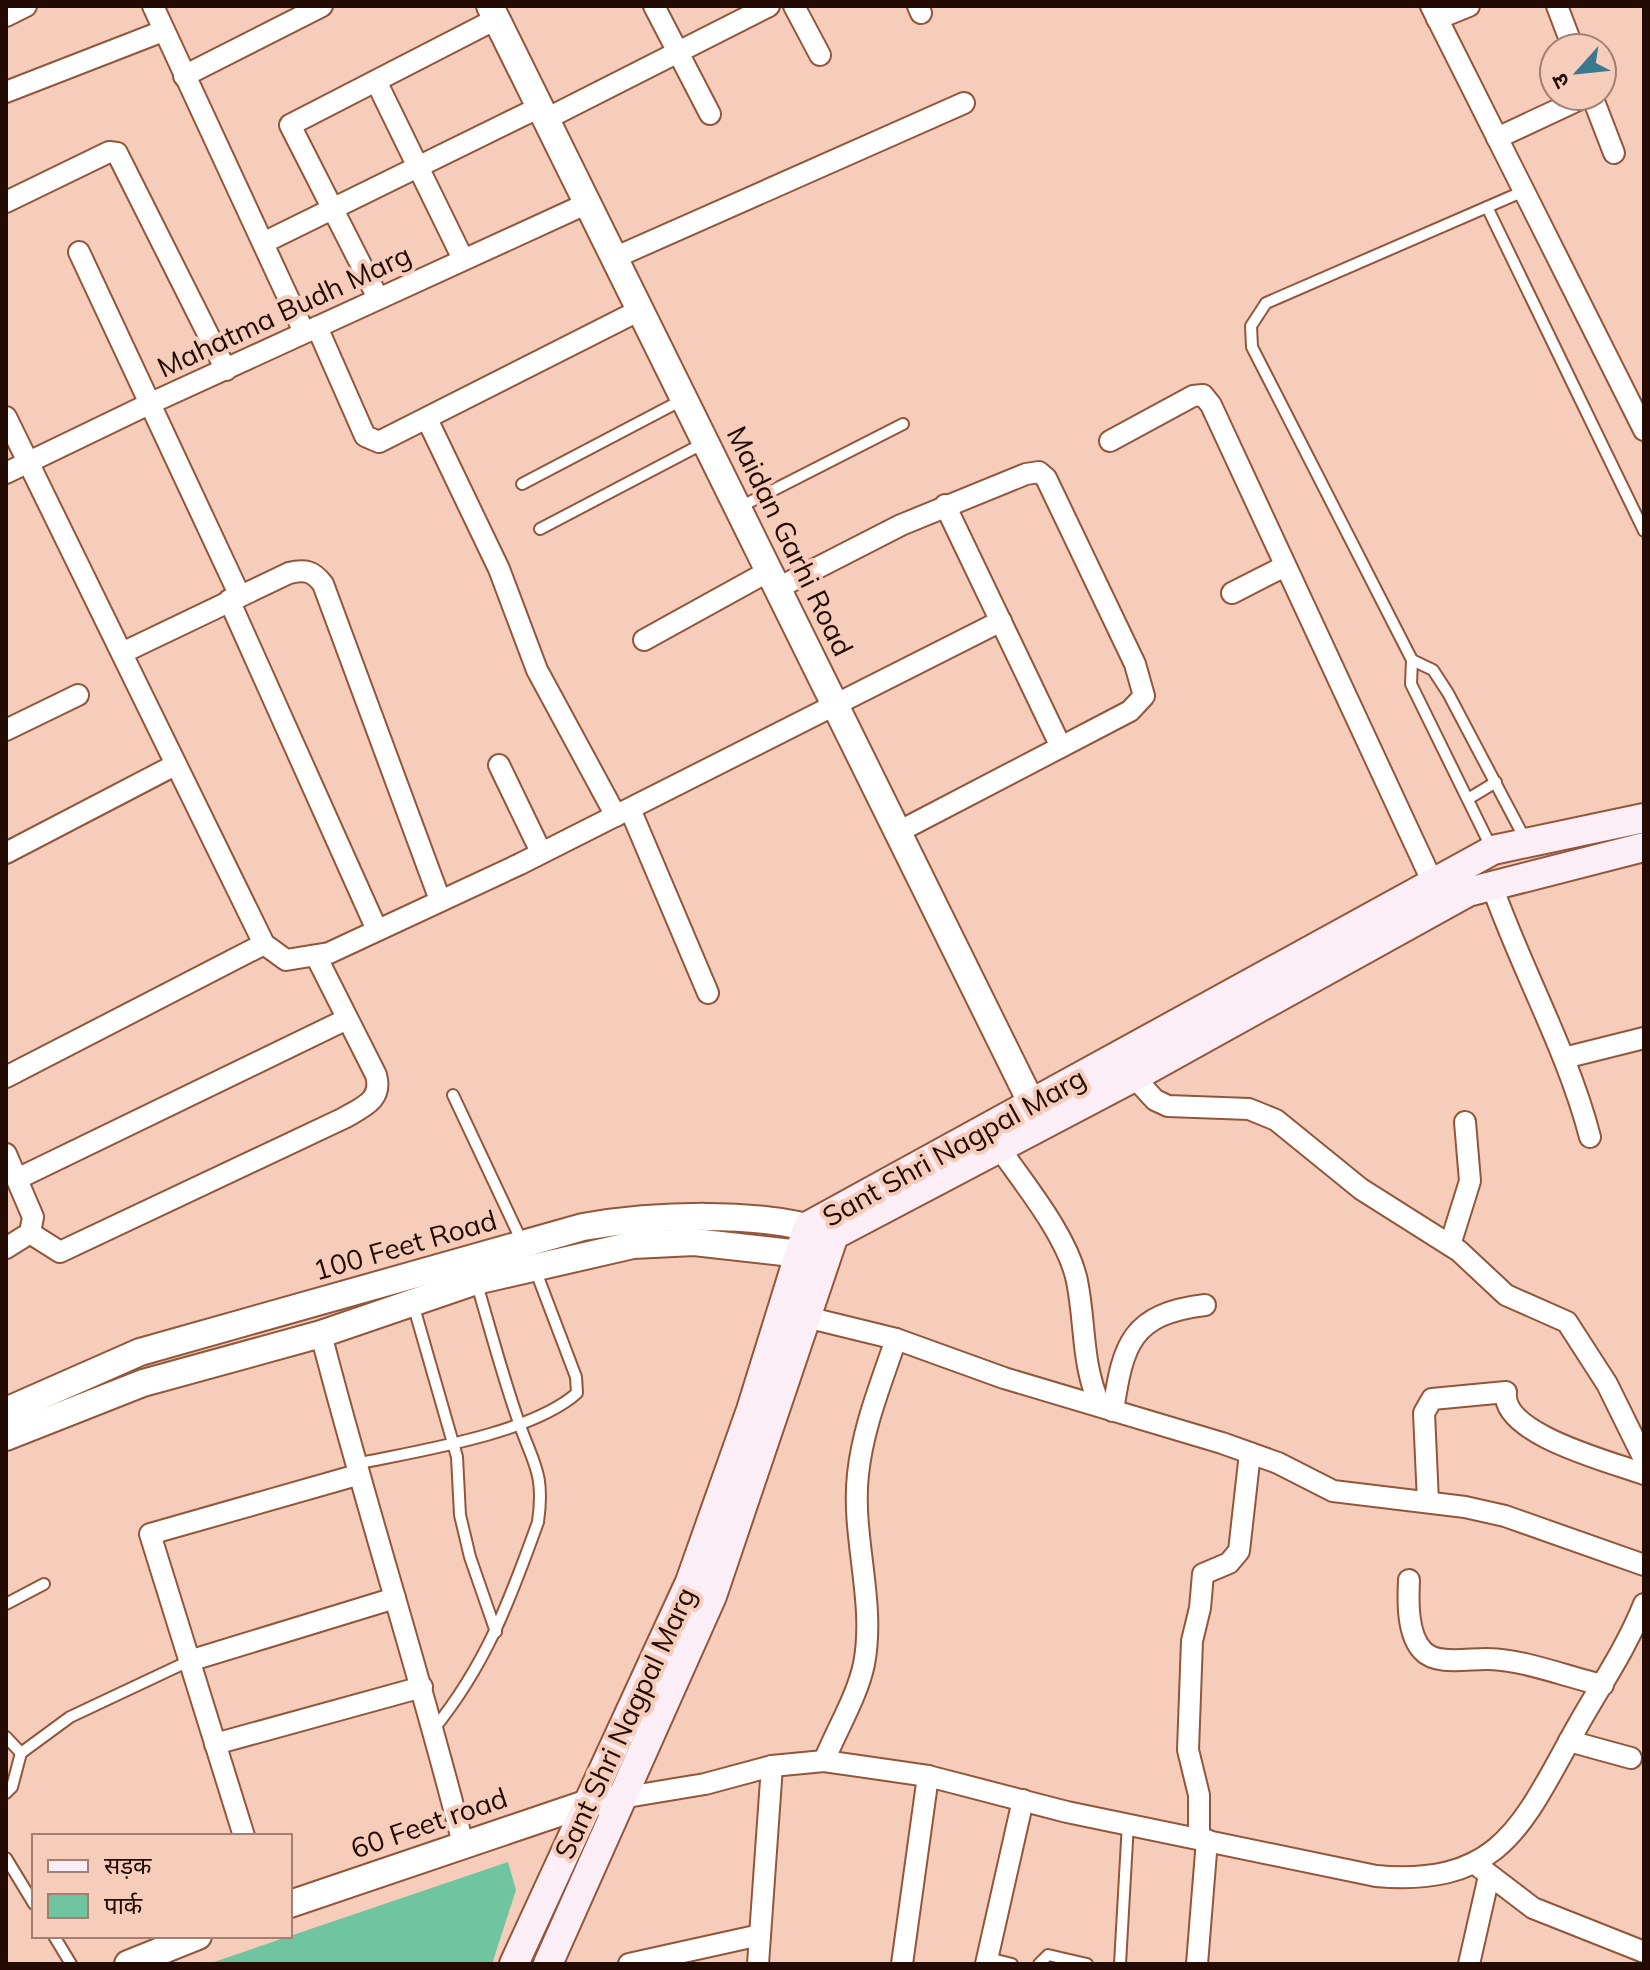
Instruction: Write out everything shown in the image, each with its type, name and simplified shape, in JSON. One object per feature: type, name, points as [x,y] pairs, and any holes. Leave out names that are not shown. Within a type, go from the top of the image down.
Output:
[{"type":"main road","name":"Sant Shri Nagpal Marg","points":[[514,1964],[614,1753],[690,1582],[817,1243],[1032,1104],[1493,850],[1644,818]]},
{"type":"main road","name":"Sant Shri Nagpal Marg","points":[[817,1243],[1134,1077],[1468,892],[1491,883],[1644,847]]},
{"type":"main road","name":"Sant Shri Nagpal Marg","points":[[548,1964],[712,1596],[806,1317],[817,1243]]},
{"type":"street","points":[[6,16],[26,6]]},
{"type":"street","points":[[153,6],[265,242],[365,436],[379,442],[640,310]]},
{"type":"street","points":[[184,76],[322,6]]},
{"type":"street","points":[[654,6],[681,52],[710,114]]},
{"type":"street","points":[[265,242],[417,167],[681,52],[769,6]]},
{"type":"street","points":[[794,6],[820,55]]},
{"type":"street","points":[[1469,6],[1434,12],[1644,430]]},
{"type":"street","points":[[1557,6],[1567,32]]},
{"type":"street","points":[[378,298],[290,125],[376,81],[493,12]]},
{"type":"street","name":"Maidan Garhi Road","points":[[493,12],[1032,1104]]},
{"type":"street","points":[[6,92],[163,31]]},
{"type":"street","points":[[376,81],[463,259]]},
{"type":"street","points":[[614,258],[964,103]]},
{"type":"street","points":[[1497,138],[1554,112]]},
{"type":"street","points":[[1596,112],[1614,153]]},
{"type":"street","points":[[6,202],[109,152],[117,153],[226,370]]},
{"type":"street","name":"Mahatma Budh Marg","points":[[6,473],[149,404],[588,203]]},
{"type":"street","points":[[79,252],[234,597],[377,930]]},
{"type":"street","points":[[1110,441],[1193,396],[1203,395],[1433,883]]},
{"type":"street","points":[[6,417],[124,652],[175,765],[264,944],[286,960],[316,956],[377,930],[623,812],[1001,621]]},
{"type":"street","points":[[427,419],[499,569],[537,670],[623,812],[708,993]]},
{"type":"street","points":[[644,640],[945,505],[1026,474],[1039,472],[1046,478],[1135,664],[1144,696],[1130,711],[898,832]]},
{"type":"street","points":[[945,505],[1061,747]]},
{"type":"street","points":[[1232,593],[1285,566]]},
{"type":"street","points":[[124,652],[234,597],[302,570],[312,573],[323,584],[440,900]]},
{"type":"street","points":[[6,730],[78,695]]},
{"type":"street","points":[[6,853],[175,765]]},
{"type":"street","points":[[499,765],[541,852]]},
{"type":"street","points":[[1491,883],[1512,945],[1564,1058],[1590,1137]]},
{"type":"street","points":[[6,1077],[264,944]]},
{"type":"street","points":[[30,1233],[60,1252],[365,1106],[376,1097],[380,1087],[316,956]]},
{"type":"street","points":[[19,1178],[347,1019]]},
{"type":"street","points":[[1564,1058],[1644,1038]]},
{"type":"street","points":[[1134,1077],[1155,1100],[1168,1106],[1249,1109],[1276,1120],[1361,1189],[1450,1245],[1506,1295],[1555,1314],[1575,1331],[1644,1459]]},
{"type":"street","points":[[1450,1245],[1470,1181],[1465,1122]]},
{"type":"street","points":[[1000,1149],[1070,1259],[1077,1280],[1084,1358],[1106,1409]]},
{"type":"street","points":[[6,1154],[19,1178],[33,1217],[30,1233],[6,1248]]},
{"type":"street","name":"100 Feet Road","points":[[6,1411],[140,1352],[530,1258],[633,1245],[817,1243]]},
{"type":"street","name":"100 Feet Road","points":[[6,1437],[143,1383],[321,1334],[413,1304],[530,1258]]},
{"type":"street","points":[[1106,1409],[1123,1352],[1132,1336],[1175,1308],[1205,1305]]},
{"type":"street","points":[[806,1317],[896,1339],[1004,1378],[1250,1453],[1333,1491],[1428,1502],[1505,1516],[1644,1565]]},
{"type":"street","points":[[321,1334],[356,1470],[422,1687],[463,1844]]},
{"type":"street","points":[[824,1761],[864,1664],[866,1611],[856,1513],[858,1475],[864,1431],[896,1339]]},
{"type":"street","points":[[1428,1502],[1424,1413],[1432,1399],[1506,1392],[1508,1409],[1523,1426],[1644,1474]]},
{"type":"street","points":[[1197,1964],[1203,1839],[1199,1795],[1188,1750],[1192,1641],[1203,1574],[1229,1563],[1239,1551],[1250,1453]]},
{"type":"street","points":[[243,1834],[150,1534],[356,1470]]},
{"type":"street","points":[[1409,1580],[1411,1623],[1417,1643],[1425,1654],[1444,1659],[1493,1659],[1603,1685]]},
{"type":"street","points":[[189,1661],[395,1598]]},
{"type":"street","points":[[1469,1964],[1482,1870],[1513,1835],[1622,1655],[1644,1604]]},
{"type":"street","points":[[215,1744],[422,1687]]},
{"type":"street","points":[[1569,1741],[1631,1758]]},
{"type":"street","points":[[621,1798],[705,1784],[772,1766],[824,1761],[928,1776],[1023,1800],[1376,1876],[1414,1879],[1482,1870],[1533,1908],[1644,1952]]},
{"type":"street","points":[[758,1964],[772,1766]]},
{"type":"street","points":[[902,1964],[928,1776]]},
{"type":"street","name":"60 Feet road","points":[[292,1903],[588,1803],[621,1798]]},
{"type":"street","points":[[987,1961],[1023,1800]]},
{"type":"street","points":[[629,1964],[760,1935]]},
{"type":"street","points":[[128,1964],[193,1938]]},
{"type":"lane","points":[[1493,850],[1411,684],[1412,660],[1252,347],[1251,326],[1266,303],[1524,191]]},
{"type":"lane","points":[[1487,207],[1644,531]]},
{"type":"lane","points":[[522,484],[684,399]]},
{"type":"lane","points":[[738,508],[903,424]]},
{"type":"lane","points":[[540,529],[705,442]]},
{"type":"lane","points":[[1412,660],[1433,670],[1527,843]]},
{"type":"lane","points":[[1468,799],[1496,782]]},
{"type":"lane","points":[[356,1470],[519,1423],[566,1403],[577,1393],[576,1377],[530,1258],[453,1095]]},
{"type":"lane","points":[[433,1730],[463,1693],[496,1632],[538,1522],[541,1503],[541,1481],[536,1460],[519,1423],[476,1281]]},
{"type":"lane","points":[[413,1304],[460,1472],[460,1515],[496,1632]]},
{"type":"lane","points":[[6,1604],[44,1584]]},
{"type":"lane","points":[[6,1793],[12,1787],[21,1753],[70,1717],[189,1661]]},
{"type":"lane","points":[[6,1737],[21,1753]]},
{"type":"lane","points":[[1120,1964],[1128,1823]]},
{"type":"lane","points":[[6,1858],[32,1901]]},
{"type":"lane","points":[[55,1938],[71,1964]]},
{"type":"lane","points":[[1039,1964],[1048,1955],[1087,1964]]},
{"type":"lane","points":[[987,1961],[1012,1964]]},
{"type":"green space","points":[[508,1862],[516,1890],[492,1964],[208,1964],[292,1938],[292,1935]]}]
